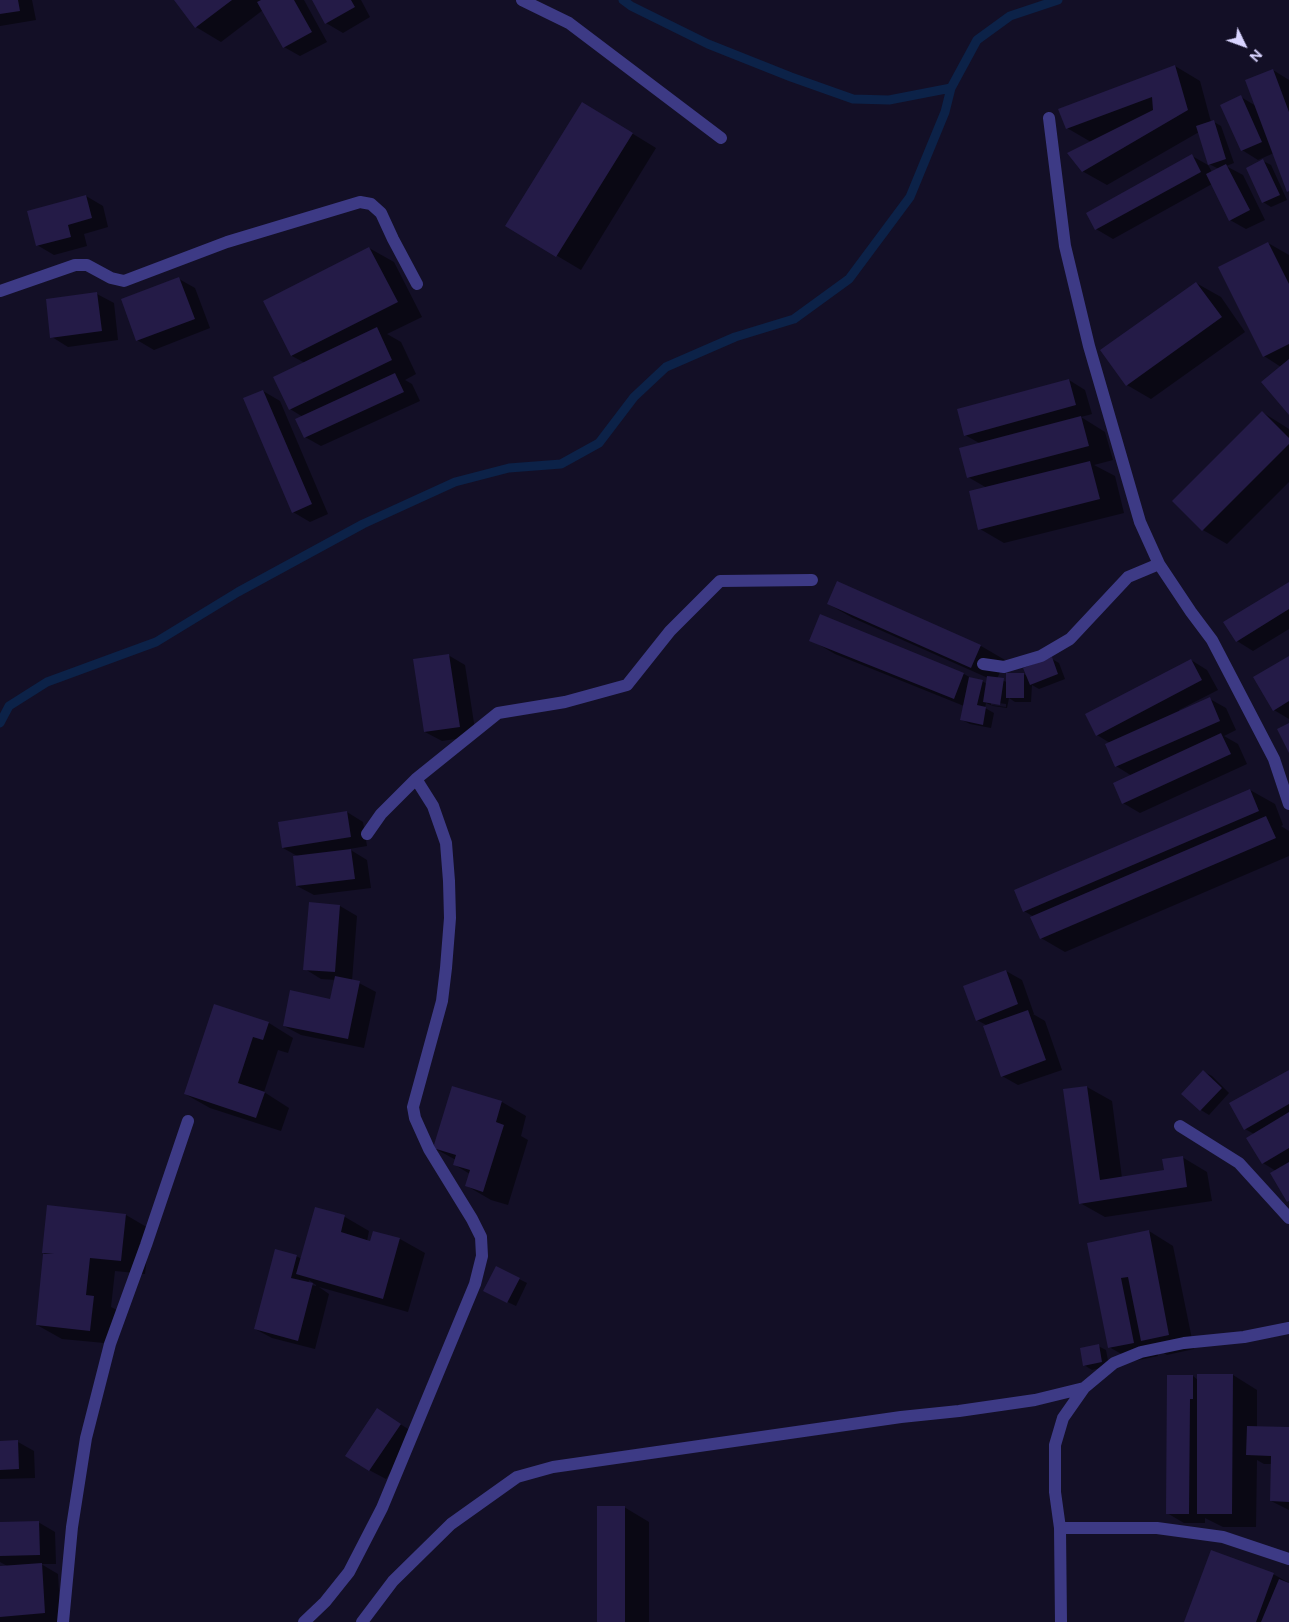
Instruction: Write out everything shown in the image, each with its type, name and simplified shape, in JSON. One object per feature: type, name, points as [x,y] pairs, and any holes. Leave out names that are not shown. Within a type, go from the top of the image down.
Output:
[{"type":"street","points":[[522,0],[569,23],[721,138]]},
{"type":"street","points":[[1049,118],[1065,246],[1082,319],[1140,522],[1159,564],[1212,640],[1274,760],[1289,804]]},
{"type":"street","points":[[0,291],[76,265],[87,265],[111,278],[124,281],[227,242],[360,202],[371,204],[381,213],[392,239],[417,284]]},
{"type":"street","points":[[983,664],[1004,667],[1041,656],[1070,640],[1128,577],[1159,564]]},
{"type":"street","points":[[367,834],[381,814],[416,779],[498,713],[565,702],[627,685],[670,631],[720,581],[812,580]]},
{"type":"street","points":[[304,1622],[326,1602],[349,1572],[382,1508],[475,1284],[482,1256],[480,1237],[472,1219],[429,1149],[415,1118],[413,1107],[442,1001],[450,918],[446,843],[433,806],[416,779]]},
{"type":"street","points":[[63,1622],[72,1527],[86,1438],[110,1344],[188,1121]]},
{"type":"street","points":[[1180,1126],[1239,1163],[1289,1218]]},
{"type":"street","points":[[1061,1622],[1060,1528],[1055,1492],[1055,1445],[1063,1418],[1084,1388],[1114,1363],[1141,1352],[1184,1343],[1244,1337],[1289,1328]]},
{"type":"street","points":[[362,1622],[393,1581],[451,1524],[517,1477],[553,1467],[901,1417],[959,1412],[1035,1400],[1084,1388]]},
{"type":"street","points":[[1060,1528],[1156,1528],[1223,1537],[1289,1560]]},
{"type":"building","points":[[0,0],[18,0],[20,11],[0,14]]},
{"type":"building","points":[[174,0],[232,0],[195,28]]},
{"type":"building","points":[[261,0],[294,0],[312,32],[283,48],[257,2]]},
{"type":"building","points":[[312,0],[351,0],[355,7],[325,24]]},
{"type":"building","points":[[1175,65],[1188,110],[1082,172],[1067,153],[1153,110],[1152,97],[1066,129],[1058,109]]},
{"type":"building","points":[[1273,69],[1289,112],[1289,191],[1287,192],[1245,80]]},
{"type":"building","points":[[1241,95],[1262,142],[1241,151],[1220,105]]},
{"type":"building","points":[[582,102],[633,133],[556,257],[505,226]]},
{"type":"building","points":[[1214,120],[1226,159],[1208,165],[1196,126]]},
{"type":"building","points":[[1192,154],[1201,172],[1095,230],[1086,213]]},
{"type":"building","points":[[1263,159],[1280,195],[1262,203],[1246,168]]},
{"type":"building","points":[[1226,164],[1250,210],[1229,221],[1206,174]]},
{"type":"building","points":[[86,195],[92,218],[68,225],[71,237],[36,246],[27,211]]},
{"type":"building","points":[[1268,242],[1289,284],[1289,344],[1263,357],[1218,267]]},
{"type":"building","points":[[369,247],[398,302],[291,356],[263,301]]},
{"type":"building","points":[[179,277],[195,319],[136,341],[121,299]]},
{"type":"building","points":[[1196,282],[1222,317],[1126,386],[1100,350]]},
{"type":"building","points":[[97,292],[102,331],[50,338],[46,299]]},
{"type":"building","points":[[377,327],[392,360],[289,410],[273,377]]},
{"type":"building","points":[[1289,359],[1289,415],[1261,382]]},
{"type":"building","points":[[395,373],[404,392],[304,438],[295,419]]},
{"type":"building","points":[[1069,379],[1076,405],[964,436],[957,409]]},
{"type":"building","points":[[263,390],[312,504],[292,513],[243,398]]},
{"type":"building","points":[[1262,411],[1289,438],[1289,444],[1202,531],[1172,501]]},
{"type":"building","points":[[1081,416],[1089,446],[967,478],[959,448]]},
{"type":"building","points":[[1090,461],[1100,499],[978,530],[969,491]]},
{"type":"building","points":[[837,581],[981,645],[971,668],[827,604]]},
{"type":"building","points":[[1289,582],[1289,609],[1236,642],[1223,622]]},
{"type":"building","points":[[820,614],[964,673],[954,699],[809,641]]},
{"type":"building","points":[[449,654],[460,727],[424,732],[413,659]]},
{"type":"building","points":[[1289,656],[1289,701],[1273,711],[1253,677]]},
{"type":"building","points":[[1052,657],[1058,674],[1030,685],[1023,668]]},
{"type":"building","points":[[1191,659],[1202,680],[1096,736],[1085,714]]},
{"type":"building","points":[[1006,673],[1024,673],[1024,698],[1006,698]]},
{"type":"building","points":[[987,676],[1004,678],[1000,705],[983,702]]},
{"type":"building","points":[[969,677],[983,680],[977,705],[986,707],[983,725],[960,720]]},
{"type":"building","points":[[1210,697],[1220,721],[1115,767],[1105,744]]},
{"type":"building","points":[[1289,723],[1289,753],[1277,729]]},
{"type":"building","points":[[1221,733],[1231,754],[1122,804],[1113,783]]},
{"type":"building","points":[[1250,789],[1259,811],[1023,912],[1014,890]]},
{"type":"building","points":[[347,811],[351,837],[282,848],[278,822]]},
{"type":"building","points":[[1266,816],[1276,838],[1040,939],[1030,917]]},
{"type":"building","points":[[351,849],[355,879],[296,886],[293,856]]},
{"type":"building","points":[[309,902],[340,905],[335,972],[303,970]]},
{"type":"building","points":[[1006,970],[1018,1004],[976,1021],[963,986]]},
{"type":"building","points":[[335,976],[360,981],[348,1039],[283,1026],[290,990],[330,999]]},
{"type":"building","points":[[214,1004],[269,1022],[263,1040],[253,1037],[238,1083],[265,1092],[256,1118],[184,1094]]},
{"type":"building","points":[[1028,1010],[1046,1060],[1001,1077],[983,1026]]},
{"type":"building","points":[[1203,1070],[1222,1088],[1200,1111],[1181,1094]]},
{"type":"building","points":[[1289,1070],[1289,1104],[1244,1130],[1229,1103]]},
{"type":"building","points":[[452,1086],[502,1101],[496,1122],[504,1125],[483,1192],[465,1186],[470,1170],[453,1165],[456,1155],[433,1148]]},
{"type":"building","points":[[1087,1086],[1100,1180],[1164,1170],[1162,1159],[1183,1156],[1187,1187],[1079,1204],[1063,1089]]},
{"type":"building","points":[[1289,1112],[1289,1148],[1262,1164],[1246,1138]]},
{"type":"building","points":[[1289,1162],[1289,1201],[1287,1202],[1270,1173]]},
{"type":"building","points":[[47,1205],[126,1214],[121,1261],[90,1258],[86,1295],[94,1296],[90,1331],[36,1325],[43,1254],[54,1254],[42,1253]]},
{"type":"building","points":[[315,1207],[345,1215],[341,1232],[370,1241],[373,1231],[400,1238],[383,1299],[296,1274]]},
{"type":"building","points":[[1149,1230],[1169,1335],[1141,1341],[1128,1277],[1121,1278],[1134,1343],[1108,1348],[1087,1243]]},
{"type":"building","points":[[275,1249],[297,1255],[291,1278],[313,1283],[298,1341],[254,1329]]},
{"type":"building","points":[[496,1266],[520,1278],[507,1303],[483,1291]]},
{"type":"building","points":[[1099,1344],[1102,1362],[1083,1366],[1080,1348]]},
{"type":"building","points":[[1197,1374],[1233,1374],[1232,1514],[1197,1514]]},
{"type":"building","points":[[1167,1375],[1193,1375],[1193,1399],[1190,1399],[1189,1514],[1166,1514]]},
{"type":"building","points":[[377,1408],[401,1424],[369,1471],[345,1456]]},
{"type":"building","points":[[1247,1426],[1289,1427],[1289,1502],[1270,1501],[1271,1456],[1246,1455]]},
{"type":"building","points":[[18,1440],[19,1469],[0,1470],[0,1441]]},
{"type":"building","points":[[597,1506],[625,1506],[625,1622],[597,1622]]},
{"type":"building","points":[[39,1521],[40,1555],[0,1556],[0,1522]]},
{"type":"building","points":[[1211,1550],[1274,1573],[1256,1622],[1184,1622]]},
{"type":"building","points":[[42,1563],[45,1613],[0,1617],[0,1566]]},
{"type":"building","points":[[1279,1579],[1289,1583],[1289,1622],[1261,1622]]},
{"type":"waterway","points":[[623,0],[631,6],[708,44],[853,99],[889,100],[951,88]]},
{"type":"waterway","points":[[0,723],[9,706],[47,682],[156,642],[238,592],[363,524],[455,482],[509,468],[561,464],[599,443],[634,397],[666,367],[735,337],[794,319],[849,279],[910,197],[945,112],[951,88],[977,40],[1010,16],[1058,0]]}]
